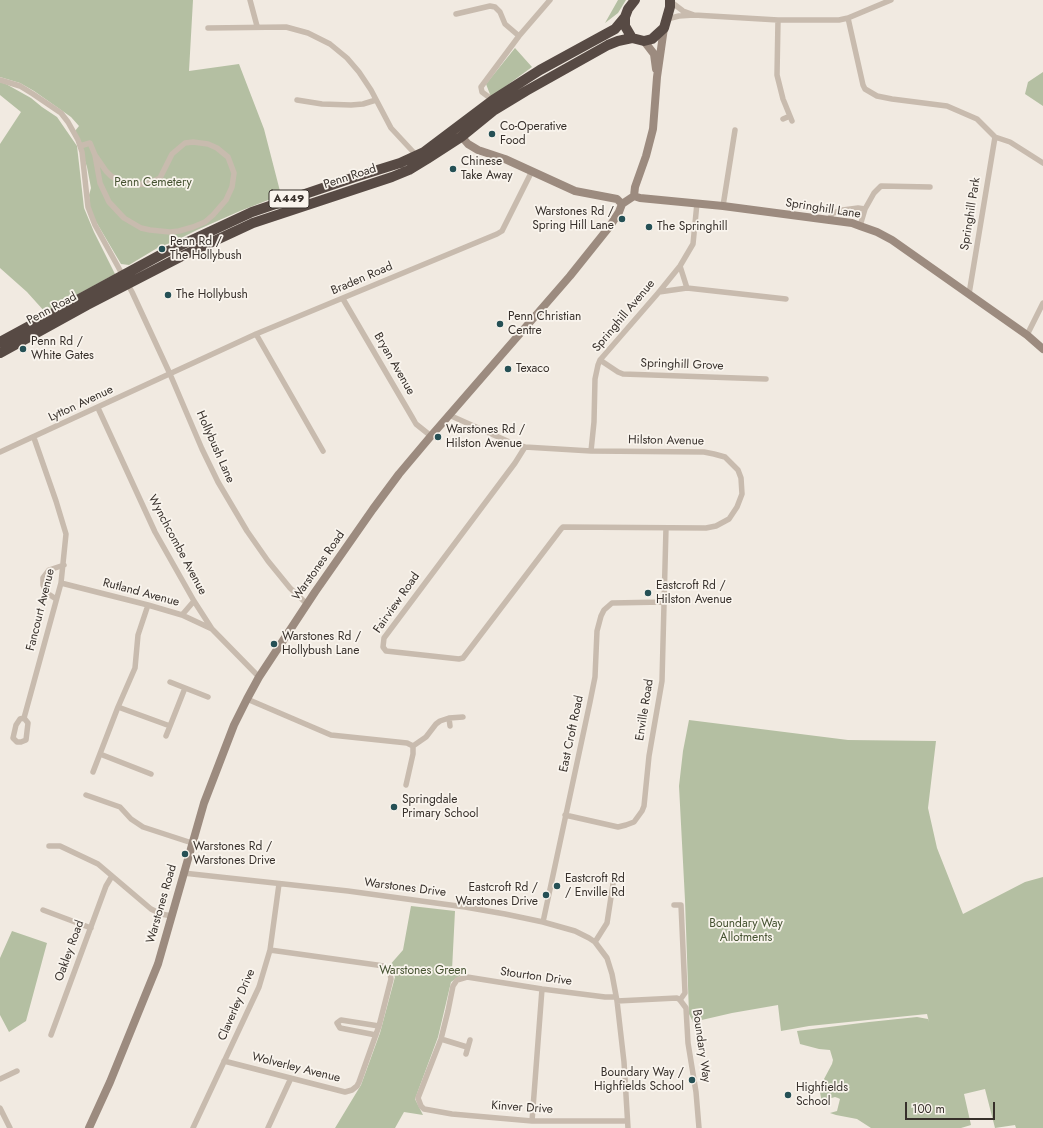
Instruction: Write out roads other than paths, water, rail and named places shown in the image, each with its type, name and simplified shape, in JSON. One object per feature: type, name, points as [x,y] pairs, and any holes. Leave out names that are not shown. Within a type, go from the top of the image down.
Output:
[{"type":"highway","name":"Penn Road","points":[[0,342],[125,280],[182,256],[253,223],[392,177],[428,160],[458,133],[540,70],[615,29],[625,17],[628,9],[635,0]]},
{"type":"highway","points":[[625,17],[625,26],[632,38],[644,41],[652,39],[666,23],[670,0]]},
{"type":"highway","name":"Penn Road","points":[[497,103],[526,91],[618,41],[632,38]]},
{"type":"highway","name":"Penn Road","points":[[0,353],[125,280],[185,242],[252,212],[400,163],[417,156],[458,133]]},
{"type":"street","points":[[250,0],[257,26]]},
{"type":"street","points":[[497,103],[482,92],[481,86],[550,0]]},
{"type":"street","points":[[670,0],[683,11],[694,15]]},
{"type":"street","points":[[634,196],[635,187],[646,156],[653,129],[657,77],[666,23],[679,16],[694,15],[778,20],[839,20],[848,18],[891,0]]},
{"type":"street","points":[[456,14],[490,6],[500,12],[505,24],[520,36]]},
{"type":"street","points":[[848,18],[865,90],[876,96],[947,106],[977,119],[995,136],[1010,142],[1043,163]]},
{"type":"street","points":[[778,20],[777,75],[791,119],[783,119]]},
{"type":"street","points":[[208,28],[257,26],[286,27],[319,38],[330,44],[347,58],[364,80],[391,128],[417,156]]},
{"type":"street","points":[[644,41],[654,54],[657,77]]},
{"type":"street","name":"Hollybush Lane","points":[[0,80],[20,86],[61,113],[68,122],[80,146],[84,164],[88,208],[95,225],[125,280],[170,374],[202,449],[227,499],[247,531],[268,561],[290,588],[308,604]]},
{"type":"street","points":[[297,100],[322,104],[351,105],[363,104],[376,100]]},
{"type":"street","points":[[723,206],[735,130]]},
{"type":"street","points":[[458,133],[473,148],[505,158],[575,191],[617,199],[622,204]]},
{"type":"street","name":"Springhill Park","points":[[969,294],[995,136]]},
{"type":"street","points":[[80,146],[90,143],[95,155],[111,176],[124,183],[136,185],[149,183],[160,178],[172,154],[185,143],[194,142],[208,144],[217,148],[228,157],[234,173],[232,187],[226,200],[205,222],[179,231],[170,232],[141,228],[124,218],[109,202],[100,183],[95,155]]},
{"type":"street","name":"Braden Road","points":[[170,374],[256,334],[497,234],[502,231],[532,171]]},
{"type":"street","points":[[860,226],[865,209],[874,193],[881,186],[930,187]]},
{"type":"street","name":"Springhill Lane","points":[[634,196],[640,198],[723,206],[852,223],[877,232],[892,240],[969,294],[1027,335],[1043,349]]},
{"type":"street","name":"Warstones Road","points":[[89,1128],[110,1082],[158,964],[204,803],[220,760],[247,699],[259,677],[373,509],[431,436],[570,276],[610,226],[622,204],[634,196]]},
{"type":"street","name":"Springhill Avenue","points":[[591,451],[594,422],[594,379],[600,360],[680,266],[693,244],[697,203]]},
{"type":"street","points":[[828,220],[833,213],[843,210],[858,208],[865,209]]},
{"type":"street","points":[[680,266],[687,288]]},
{"type":"street","points":[[659,292],[687,288],[786,299]]},
{"type":"street","name":"Bryan Avenue","points":[[343,299],[416,424],[431,436]]},
{"type":"street","points":[[1027,335],[1043,303]]},
{"type":"street","points":[[256,334],[323,451]]},
{"type":"street","name":"Springhill Grove","points":[[600,360],[623,374],[766,379]]},
{"type":"street","name":"Lytton Avenue","points":[[0,452],[34,438],[170,374]]},
{"type":"street","name":"Wynchcombe Avenue","points":[[98,408],[155,532],[194,601],[212,629],[259,677]]},
{"type":"street","name":"Hilston Avenue","points":[[449,415],[514,444],[525,447],[591,451],[704,452],[725,457],[738,470],[741,478],[742,494],[737,507],[729,519],[716,526],[706,528],[567,526]]},
{"type":"street","name":"Fancourt Avenue","points":[[24,718],[61,584],[66,534],[34,438]]},
{"type":"street","name":"Fairview Road","points":[[525,447],[384,638],[383,647],[386,651],[463,658],[561,529],[567,526]]},
{"type":"street","name":"Enville Road","points":[[565,815],[618,827],[626,826],[634,822],[642,812],[644,806],[649,756],[662,681],[666,528]]},
{"type":"street","points":[[56,599],[47,593],[43,585],[43,578],[49,570],[64,565]]},
{"type":"street","name":"Rutland Avenue","points":[[61,584],[148,605],[182,615],[212,629]]},
{"type":"street","points":[[182,615],[194,601]]},
{"type":"street","name":"East Croft Road","points":[[543,922],[595,677],[598,631],[601,616],[604,610],[612,603],[664,602]]},
{"type":"street","points":[[93,772],[135,668],[138,635],[148,605]]},
{"type":"street","points":[[170,682],[208,697]]},
{"type":"street","points":[[166,736],[185,688]]},
{"type":"street","points":[[247,699],[332,735],[413,746]]},
{"type":"street","points":[[118,707],[170,726]]},
{"type":"street","points":[[413,746],[426,737],[436,724],[449,718],[463,717]]},
{"type":"street","points":[[449,718],[450,726]]},
{"type":"street","points":[[406,785],[413,754],[413,746]]},
{"type":"street","points":[[100,754],[151,774]]},
{"type":"street","points":[[86,795],[120,807],[131,819],[142,827],[192,843]]},
{"type":"street","points":[[49,846],[60,846],[98,864],[151,909],[161,914],[172,916]]},
{"type":"street","name":"Warstones Drive","points":[[183,873],[453,905],[543,922],[575,931],[589,938],[601,950],[610,965],[617,999],[624,1062],[628,1128]]},
{"type":"street","name":"Oakley Road","points":[[51,1035],[106,886],[112,876]]},
{"type":"street","name":"Claverley Drive","points":[[193,1128],[259,987],[270,950],[279,884]]},
{"type":"street","points":[[594,942],[607,923],[613,884]]},
{"type":"street","name":"Boundary Way","points":[[674,904],[682,905],[685,993],[680,1000],[686,1008],[688,1043],[696,1092],[699,1128]]},
{"type":"street","points":[[43,910],[91,928]]},
{"type":"street","points":[[270,950],[383,966],[387,969],[391,979],[379,1026],[376,1035],[340,1028],[337,1023],[341,1020],[379,1026]]},
{"type":"street","name":"Stourton Drive","points":[[441,1039],[454,983],[457,980],[467,977],[605,998],[677,998],[680,1000]]},
{"type":"street","points":[[532,1121],[542,989]]},
{"type":"street","name":"Wolverley Avenue","points":[[224,1061],[344,1092],[352,1090],[357,1086],[376,1035]]},
{"type":"street","points":[[441,1039],[467,1047]]},
{"type":"street","name":"Kinver Drive","points":[[441,1039],[419,1093],[419,1102],[424,1109],[435,1112],[532,1121],[628,1121]]},
{"type":"street","points":[[466,1054],[470,1040]]},
{"type":"street","points":[[0,1079],[17,1071]]},
{"type":"street","points":[[268,1128],[291,1078]]},
{"type":"street","points":[[0,1108],[10,1128]]},
{"type":"place","name":"Co-Operative Food","points":[[492,134]]},
{"type":"place","name":"Chinese Take Away","points":[[453,169]]},
{"type":"place","name":"Warstones Rd / Spring Hill Lane","points":[[622,219]]},
{"type":"place","name":"The Springhill","points":[[649,227]]},
{"type":"place","name":"Penn Rd / The Hollybush","points":[[162,249]]},
{"type":"place","name":"The Hollybush","points":[[168,295]]},
{"type":"place","name":"Penn Christian Centre","points":[[500,324]]},
{"type":"place","name":"Penn Rd / White Gates","points":[[23,349]]},
{"type":"place","name":"Texaco","points":[[508,369]]},
{"type":"place","name":"Warstones Rd / Hilston Avenue","points":[[438,437]]},
{"type":"place","name":"Eastcroft Rd / Hilston Avenue","points":[[648,593]]},
{"type":"place","name":"Warstones Rd / Hollybush Lane","points":[[274,644]]},
{"type":"place","name":"Springdale Primary School","points":[[394,807]]},
{"type":"place","name":"Warstones Rd / Warstones Drive","points":[[185,854]]},
{"type":"place","name":"Eastcroft Rd / Enville Rd","points":[[557,886]]},
{"type":"place","name":"Eastcroft Rd / Warstones Drive","points":[[546,895]]},
{"type":"place","name":"Boundary Way / Highfields School","points":[[692,1080]]},
{"type":"place","name":"Highfields School","points":[[788,1095]]},
{"type":"park label","name":"Penn Cemetery","points":[[153,183]]},
{"type":"park label","name":"Boundary Way Allotments","points":[[746,931]]},
{"type":"park label","name":"Warstones Green","points":[[423,971]]}]
